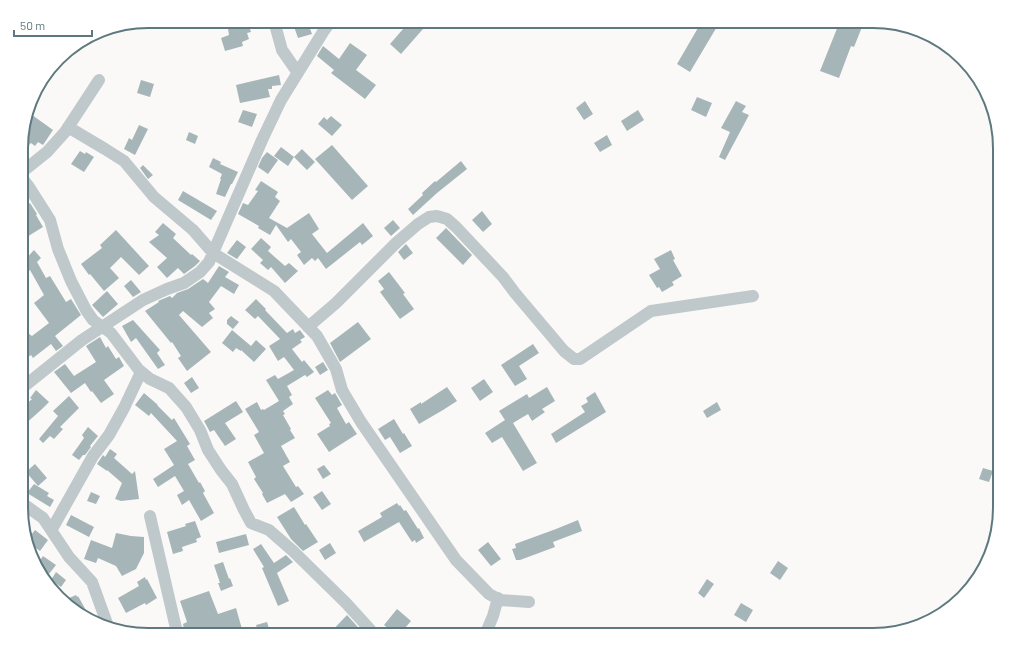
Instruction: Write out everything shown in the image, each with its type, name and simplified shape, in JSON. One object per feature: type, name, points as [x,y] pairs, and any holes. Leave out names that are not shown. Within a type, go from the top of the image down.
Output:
[{"type":"street","points":[[276,28],[282,50],[298,73]]},
{"type":"street","points":[[28,383],[82,340],[143,300],[184,283],[200,272],[209,262],[281,100],[326,28]]},
{"type":"street","points":[[28,167],[48,152],[68,127],[100,80]]},
{"type":"street","points":[[68,127],[124,161],[154,197],[192,230],[213,253],[274,292],[317,336],[336,369],[342,390],[361,422],[456,560],[489,594],[500,600],[529,602]]},
{"type":"street","points":[[28,186],[50,220],[58,249],[70,281],[86,310],[94,320],[111,333],[141,372],[150,379],[169,388],[186,407],[200,430],[208,450],[220,470],[232,484],[251,523],[269,530],[293,551],[346,603],[369,628]]},
{"type":"street","points":[[308,327],[336,303],[396,243],[418,224],[429,217],[437,216],[447,219],[456,227],[504,277],[515,293],[564,351],[574,359],[580,359],[651,311],[753,296]]},
{"type":"street","points":[[52,529],[93,456],[127,402],[141,372]]},
{"type":"street","points":[[28,507],[43,518],[52,529],[69,557],[92,582],[105,620]]},
{"type":"street","points":[[150,516],[176,628]]},
{"type":"street","points":[[488,628],[498,598]]},
{"type":"building","points":[[250,28],[251,32],[247,33],[249,39],[242,42],[243,46],[225,51],[221,38],[229,35],[228,29]]},
{"type":"building","points":[[294,28],[310,28],[312,34],[298,38]]},
{"type":"building","points":[[404,28],[424,28],[401,54],[390,44]]},
{"type":"building","points":[[698,28],[716,28],[690,72],[677,64]]},
{"type":"building","points":[[837,28],[862,28],[854,47],[851,46],[839,78],[820,71]]},
{"type":"building","points":[[350,43],[367,55],[356,70],[376,85],[365,99],[331,73],[334,70],[317,56],[323,46],[339,59]]},
{"type":"building","points":[[279,75],[281,85],[272,86],[272,89],[268,89],[270,97],[240,103],[236,85]]},
{"type":"building","points":[[141,80],[154,84],[150,97],[137,93]]},
{"type":"building","points":[[697,97],[712,103],[706,117],[691,110]]},
{"type":"building","points":[[585,101],[593,114],[584,120],[576,108]]},
{"type":"building","points":[[736,101],[746,106],[742,112],[749,115],[725,160],[719,157],[730,132],[721,128]]},
{"type":"building","points":[[243,110],[257,114],[252,127],[238,122]]},
{"type":"building","points":[[638,110],[644,120],[627,131],[621,121]]},
{"type":"building","points":[[33,115],[53,130],[43,145],[38,142],[35,146],[31,143],[28,146]]},
{"type":"building","points":[[331,116],[342,125],[332,136],[318,124],[324,117],[327,120]]},
{"type":"building","points":[[139,125],[148,129],[135,155],[124,149],[129,138],[132,140]]},
{"type":"building","points":[[189,132],[198,136],[195,144],[186,140]]},
{"type":"building","points":[[607,135],[612,145],[600,152],[594,143]]},
{"type":"building","points":[[332,145],[368,186],[352,200],[315,159]]},
{"type":"building","points":[[281,147],[294,157],[288,166],[274,156]]},
{"type":"building","points":[[302,149],[315,162],[307,170],[294,157]]},
{"type":"building","points":[[80,151],[85,154],[86,152],[94,157],[84,172],[71,164]]},
{"type":"building","points":[[267,152],[278,160],[268,174],[258,167],[262,158]]},
{"type":"building","points":[[213,158],[221,162],[220,164],[238,172],[225,197],[216,194],[222,174],[209,167]]},
{"type":"building","points":[[461,161],[467,169],[413,215],[408,209],[423,195],[422,193]]},
{"type":"building","points":[[143,165],[153,175],[148,179],[140,168]]},
{"type":"building","points":[[261,181],[278,192],[275,197],[280,201],[269,218],[287,228],[309,213],[319,229],[312,234],[327,253],[363,223],[373,236],[362,245],[360,242],[326,269],[318,258],[315,261],[312,258],[304,265],[297,255],[301,252],[291,239],[288,242],[276,225],[270,235],[258,228],[259,226],[238,214],[243,203],[248,205],[258,191],[255,190]]},
{"type":"building","points":[[183,191],[217,211],[211,220],[178,200]]},
{"type":"building","points":[[30,203],[43,227],[28,236],[28,222],[28,204]]},
{"type":"building","points":[[482,211],[492,224],[483,232],[472,220]]},
{"type":"building","points":[[393,220],[400,228],[391,236],[384,228]]},
{"type":"building","points":[[163,223],[176,234],[173,238],[191,255],[192,254],[200,261],[184,274],[178,268],[167,278],[157,267],[167,258],[149,242],[159,235],[155,232]]},
{"type":"building","points":[[446,228],[472,255],[463,265],[436,238]]},
{"type":"building","points":[[116,230],[149,266],[139,275],[121,257],[110,268],[119,278],[104,291],[81,264],[102,248],[100,245]]},
{"type":"building","points":[[261,238],[271,247],[268,251],[285,266],[289,263],[298,271],[285,283],[271,267],[268,270],[260,263],[263,260],[251,249]]},
{"type":"building","points":[[237,240],[246,247],[237,259],[227,253]]},
{"type":"building","points":[[406,244],[413,253],[404,260],[398,252]]},
{"type":"building","points":[[34,250],[41,258],[37,262],[46,278],[50,276],[66,302],[71,299],[81,315],[55,336],[63,346],[56,351],[51,344],[33,358],[31,355],[28,357],[28,333],[32,336],[49,323],[34,303],[44,295],[30,270],[28,272],[28,256]]},
{"type":"building","points":[[671,250],[675,259],[673,260],[682,276],[672,282],[674,285],[662,292],[659,287],[657,288],[649,275],[660,269],[654,259]]},
{"type":"building","points":[[219,266],[229,272],[225,277],[239,285],[234,294],[221,286],[209,302],[215,309],[209,313],[213,318],[202,327],[183,311],[179,315],[211,352],[187,371],[178,358],[181,356],[172,342],[171,343],[145,311],[159,302],[158,301],[170,296],[172,298],[177,293],[188,289],[203,279],[208,283]]},
{"type":"building","points":[[389,272],[405,293],[403,294],[414,309],[400,319],[380,292],[384,289],[378,281]]},
{"type":"building","points":[[131,280],[141,292],[133,297],[124,286]]},
{"type":"building","points":[[107,291],[118,304],[103,317],[92,305]]},
{"type":"building","points":[[256,299],[287,333],[293,329],[295,333],[300,330],[305,337],[300,340],[302,342],[292,349],[302,362],[304,360],[314,372],[307,377],[305,375],[287,386],[292,395],[289,397],[293,404],[283,411],[285,414],[283,415],[295,438],[281,446],[290,462],[283,466],[296,487],[298,486],[304,494],[291,502],[285,494],[267,503],[262,494],[263,493],[254,479],[256,477],[248,462],[264,453],[254,435],[259,432],[245,409],[257,402],[261,410],[264,410],[279,401],[266,380],[275,375],[278,379],[294,370],[284,357],[278,361],[269,346],[280,339],[258,316],[255,319],[245,310]]},
{"type":"building","points":[[231,316],[239,322],[233,329],[227,324],[227,320]]},
{"type":"building","points":[[133,320],[160,350],[157,353],[165,365],[158,369],[136,338],[131,342],[122,326]]},
{"type":"building","points":[[358,322],[371,339],[340,362],[330,343]]},
{"type":"building","points":[[232,330],[251,346],[256,340],[266,349],[254,362],[241,350],[236,348],[233,352],[222,343]]},
{"type":"building","points":[[100,337],[106,348],[108,346],[116,359],[119,357],[124,366],[104,380],[114,394],[101,403],[85,383],[71,393],[54,372],[65,364],[74,376],[96,362],[86,346]]},
{"type":"building","points":[[533,344],[539,353],[519,366],[527,379],[515,386],[501,365]]},
{"type":"building","points":[[323,362],[328,370],[320,375],[315,367]]},
{"type":"building","points":[[192,377],[199,388],[191,393],[184,383]]},
{"type":"building","points":[[484,379],[493,392],[480,401],[471,388]]},
{"type":"building","points":[[447,387],[457,401],[419,424],[410,409],[421,402],[421,404]]},
{"type":"building","points":[[547,387],[555,401],[542,409],[545,412],[532,421],[528,414],[513,423],[537,463],[523,471],[502,437],[492,443],[485,433],[505,420],[499,411],[527,394],[529,398]]},
{"type":"building","points":[[36,390],[49,402],[28,422],[28,403],[32,399],[30,398]]},
{"type":"building","points":[[328,390],[332,395],[335,393],[342,405],[337,408],[346,424],[349,422],[357,434],[329,452],[317,434],[330,426],[329,424],[331,423],[315,398]]},
{"type":"building","points":[[595,392],[606,412],[556,443],[551,434],[585,412],[581,406],[588,402],[586,398]]},
{"type":"building","points":[[144,393],[172,420],[174,418],[190,444],[187,446],[195,460],[188,464],[205,491],[203,493],[214,513],[201,521],[189,500],[182,505],[177,495],[184,491],[175,476],[158,487],[153,479],[174,465],[164,449],[177,441],[151,413],[149,416],[135,405]]},
{"type":"building","points":[[69,396],[79,408],[60,427],[63,429],[54,439],[50,436],[43,443],[39,439],[58,416],[53,411]]},
{"type":"building","points":[[236,401],[243,412],[225,423],[236,439],[225,446],[214,430],[210,432],[204,421]]},
{"type":"building","points":[[717,402],[721,410],[707,418],[703,411]]},
{"type":"building","points":[[394,419],[412,446],[400,453],[390,437],[385,440],[378,429]]},
{"type":"building","points":[[88,427],[98,436],[85,455],[83,455],[79,460],[72,455],[84,438],[82,435]]},
{"type":"building","points":[[110,449],[117,454],[114,458],[132,474],[135,471],[139,499],[121,501],[115,499],[122,483],[107,470],[97,464],[103,455],[105,457]]},
{"type":"building","points":[[35,464],[47,478],[38,486],[28,474],[28,470]]},
{"type":"building","points":[[324,465],[331,474],[323,479],[317,469]]},
{"type":"building","points":[[983,468],[993,471],[989,482],[979,479]]},
{"type":"building","points":[[34,484],[49,493],[47,496],[54,500],[50,507],[28,494]]},
{"type":"building","points":[[322,491],[331,504],[322,510],[313,497]]},
{"type":"building","points":[[91,492],[100,496],[96,504],[87,501]]},
{"type":"building","points":[[397,503],[404,511],[406,510],[418,529],[419,528],[424,538],[416,543],[415,540],[412,542],[399,522],[364,542],[358,531],[382,517],[380,513]]},
{"type":"building","points":[[294,507],[318,542],[303,551],[291,539],[277,517]]},
{"type":"building","points":[[71,515],[94,527],[89,537],[66,525]]},
{"type":"building","points":[[578,520],[582,531],[553,542],[555,547],[520,560],[516,560],[512,549],[516,548],[515,544]]},
{"type":"building","points":[[195,521],[201,537],[196,539],[197,542],[182,547],[183,551],[173,554],[167,532],[186,526],[185,524]]},
{"type":"building","points":[[35,530],[48,540],[40,551],[35,547],[31,535]]},
{"type":"building","points":[[116,533],[144,537],[144,553],[136,569],[122,576],[116,566],[98,558],[96,563],[84,559],[91,540],[112,548]]},
{"type":"building","points":[[246,534],[249,545],[219,553],[216,542]]},
{"type":"building","points":[[488,542],[501,559],[491,566],[478,550]]},
{"type":"building","points":[[330,543],[336,553],[325,560],[319,550]]},
{"type":"building","points":[[261,544],[274,563],[286,555],[293,562],[277,573],[289,601],[278,606],[262,568],[264,567],[253,549]]},
{"type":"building","points":[[43,556],[56,565],[49,574],[40,561]]},
{"type":"building","points":[[778,561],[788,568],[780,580],[770,573]]},
{"type":"building","points":[[223,562],[233,586],[221,591],[214,565]]},
{"type":"building","points":[[56,572],[66,580],[61,587],[52,579]]},
{"type":"building","points":[[145,577],[157,598],[146,605],[145,603],[126,613],[118,598],[139,586],[137,582]]},
{"type":"building","points":[[707,579],[714,584],[704,598],[698,593]]},
{"type":"building","points":[[209,591],[218,614],[236,608],[242,628],[184,628],[183,624],[187,622],[180,601]]},
{"type":"building","points":[[76,595],[77,597],[78,596],[86,611],[81,608],[69,598]]},
{"type":"building","points":[[741,603],[753,610],[746,622],[734,615]]},
{"type":"building","points":[[397,609],[411,621],[405,628],[388,628],[384,625]]},
{"type":"building","points":[[347,615],[359,628],[335,628]]},
{"type":"building","points":[[267,622],[269,628],[257,628],[256,625]]}]
